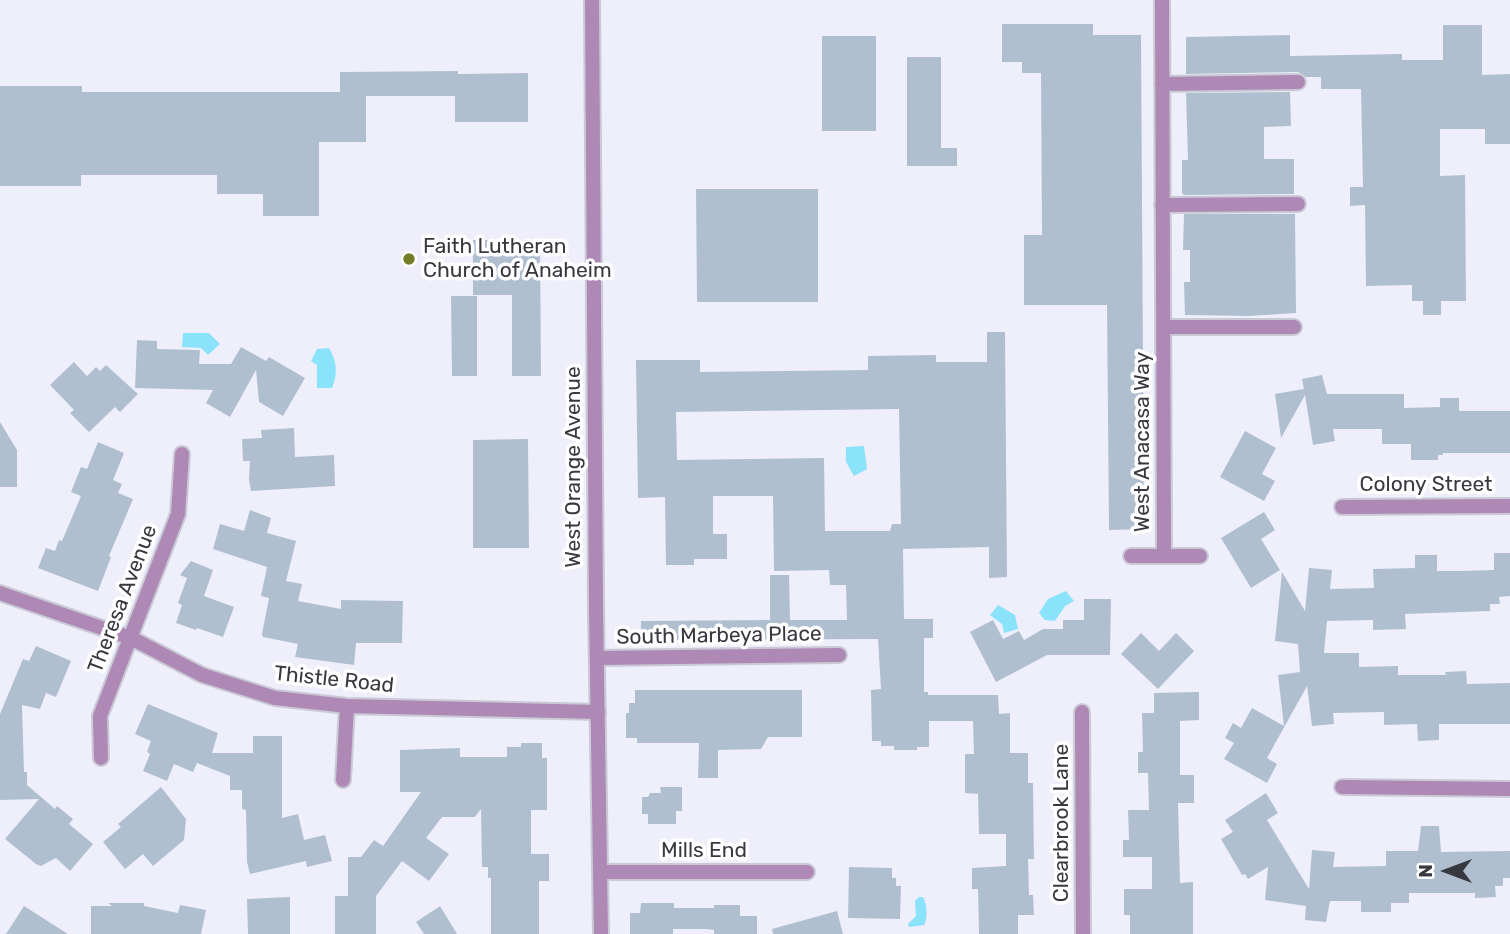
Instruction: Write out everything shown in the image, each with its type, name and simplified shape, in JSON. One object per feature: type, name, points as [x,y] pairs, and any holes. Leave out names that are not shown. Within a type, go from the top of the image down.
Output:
[{"type":"street","name":"West Orange Avenue","points":[[592,0],[601,934]]},
{"type":"street","name":"West Anacasa Way","points":[[1162,0],[1164,556]]},
{"type":"street","points":[[1163,84],[1298,82]]},
{"type":"street","points":[[1163,205],[1298,204]]},
{"type":"street","name":"West Anacasa Way","points":[[1163,327],[1294,327]]},
{"type":"street","name":"Theresa Avenue","points":[[101,758],[100,716],[178,513],[182,454]]},
{"type":"street","name":"Colony Street","points":[[1342,507],[1510,506]]},
{"type":"street","name":"West Anacasa Way","points":[[1131,556],[1200,556]]},
{"type":"street","name":"Thistle Road","points":[[0,593],[131,638],[202,675],[275,698],[347,706],[598,712]]},
{"type":"street","name":"South Marbeya Place","points":[[598,658],[839,656]]},
{"type":"street","points":[[342,780],[347,706]]},
{"type":"street","name":"Clearbrook Lane","points":[[1082,712],[1083,934]]},
{"type":"street","points":[[1342,787],[1510,789]]},
{"type":"street","name":"Mills End","points":[[601,872],[807,872]]},
{"type":"water","points":[[183,333],[209,333],[220,344],[208,355],[201,348],[182,347]]},
{"type":"water","points":[[329,348],[336,368],[334,383],[332,388],[317,388],[317,365],[311,361],[317,349]]},
{"type":"water","points":[[864,446],[867,469],[854,476],[846,462],[846,447]]},
{"type":"water","points":[[1066,591],[1074,601],[1065,606],[1055,621],[1045,620],[1039,613],[1048,599]]},
{"type":"water","points":[[998,605],[1015,615],[1018,629],[1004,633],[1002,624],[990,615]]},
{"type":"water","points":[[923,897],[925,903],[925,923],[909,927],[908,924],[916,916],[915,901]]},
{"type":"building","points":[[1002,24],[1093,24],[1093,35],[1141,35],[1144,529],[1109,530],[1107,305],[1024,305],[1024,235],[1042,235],[1041,73],[1022,73],[1022,62],[1002,62]]},
{"type":"building","points":[[1443,25],[1482,25],[1482,75],[1510,74],[1510,144],[1485,144],[1485,129],[1440,129],[1440,176],[1465,175],[1466,301],[1441,301],[1441,315],[1423,315],[1423,301],[1412,301],[1412,285],[1366,286],[1365,205],[1350,206],[1350,187],[1363,187],[1361,89],[1321,89],[1321,77],[1306,77],[1298,72],[1186,74],[1186,37],[1290,35],[1290,56],[1402,54],[1402,60],[1443,60]]},
{"type":"building","points":[[822,36],[876,36],[876,131],[822,131]]},
{"type":"building","points":[[907,57],[941,57],[941,148],[957,148],[957,166],[907,166]]},
{"type":"building","points":[[458,71],[458,74],[528,73],[528,122],[455,122],[455,96],[366,96],[366,142],[319,142],[319,216],[263,216],[263,194],[217,194],[217,175],[81,175],[81,186],[0,186],[0,86],[82,86],[82,92],[340,92],[340,72]]},
{"type":"building","points":[[1290,92],[1291,126],[1264,127],[1264,159],[1294,159],[1294,194],[1182,193],[1182,160],[1188,160],[1186,93]]},
{"type":"building","points":[[696,189],[818,189],[818,302],[697,302]]},
{"type":"building","points":[[1184,214],[1295,214],[1296,313],[1249,316],[1185,315],[1184,282],[1190,282],[1190,250],[1183,250]]},
{"type":"building","points":[[473,240],[540,240],[541,376],[512,376],[512,295],[473,295]]},
{"type":"building","points":[[451,296],[477,296],[477,376],[452,376]]},
{"type":"building","points":[[987,332],[1005,332],[1007,577],[989,578],[989,547],[903,549],[904,619],[933,619],[933,638],[924,638],[924,692],[928,692],[928,695],[998,695],[999,714],[1010,713],[1010,753],[1028,753],[1028,783],[1033,783],[1034,859],[1028,859],[1029,895],[1033,895],[1034,915],[1018,915],[1018,934],[979,934],[978,889],[972,889],[972,868],[1006,866],[1006,834],[979,834],[978,794],[965,793],[965,754],[974,754],[973,721],[929,721],[929,747],[917,747],[917,750],[894,750],[894,746],[881,746],[881,741],[872,741],[871,690],[881,689],[878,639],[641,640],[641,621],[770,620],[770,575],[789,575],[790,620],[847,620],[846,585],[830,585],[829,570],[774,571],[773,496],[713,496],[713,534],[727,534],[727,559],[694,559],[694,565],[666,565],[665,497],[638,498],[636,360],[700,360],[700,372],[868,370],[868,356],[936,355],[936,362],[987,362]],"holes":[[[899,409],[901,524],[892,524],[890,531],[825,531],[824,458],[677,460],[676,412]]]},
{"type":"building","points":[[137,340],[157,341],[157,349],[200,350],[199,364],[231,364],[241,347],[266,361],[269,357],[305,378],[283,416],[259,402],[256,370],[230,417],[206,403],[213,390],[135,388]]},
{"type":"building","points":[[74,362],[87,376],[96,367],[100,371],[106,365],[138,394],[120,412],[115,407],[89,432],[70,413],[74,410],[50,385]]},
{"type":"building","points":[[1322,375],[1327,394],[1404,394],[1404,408],[1440,407],[1440,398],[1459,398],[1459,411],[1510,411],[1510,453],[1443,453],[1438,455],[1438,460],[1411,460],[1411,444],[1382,444],[1382,429],[1333,429],[1335,441],[1313,445],[1305,395],[1281,438],[1275,394],[1304,389],[1302,379]]},
{"type":"building","points":[[0,422],[17,450],[17,487],[0,487]]},
{"type":"building","points":[[294,428],[295,457],[334,455],[335,486],[251,491],[250,461],[243,461],[242,439],[262,438],[261,430]]},
{"type":"building","points":[[1245,431],[1276,448],[1262,474],[1275,481],[1264,501],[1220,477]]},
{"type":"building","points":[[528,439],[529,548],[473,548],[473,440]]},
{"type":"building","points":[[98,442],[124,453],[113,480],[122,484],[118,493],[133,499],[109,556],[111,557],[98,591],[38,568],[46,548],[55,551],[59,540],[62,541],[81,496],[71,492],[81,467],[87,469]]},
{"type":"building","points":[[250,510],[271,518],[267,533],[296,541],[286,581],[302,584],[298,601],[341,609],[341,600],[403,601],[402,643],[356,643],[354,665],[295,657],[298,644],[263,637],[269,598],[261,596],[267,567],[213,549],[220,524],[244,531]]},
{"type":"building","points":[[1264,512],[1275,530],[1261,539],[1280,570],[1251,588],[1221,538]]},
{"type":"building","points":[[1494,553],[1510,553],[1510,596],[1499,597],[1500,604],[1490,604],[1490,611],[1405,614],[1406,629],[1373,630],[1373,620],[1327,621],[1324,653],[1359,653],[1359,667],[1398,666],[1398,675],[1446,675],[1445,672],[1466,671],[1467,684],[1510,683],[1510,724],[1439,724],[1439,740],[1418,741],[1417,724],[1384,725],[1384,712],[1333,713],[1334,724],[1312,726],[1307,686],[1267,758],[1277,764],[1267,783],[1224,759],[1234,743],[1225,738],[1233,723],[1241,728],[1252,708],[1284,726],[1278,675],[1300,672],[1298,644],[1275,641],[1282,572],[1305,611],[1309,568],[1332,570],[1330,589],[1374,588],[1373,569],[1415,568],[1415,555],[1437,555],[1437,571],[1459,571],[1494,570]]},
{"type":"building","points":[[191,561],[213,570],[204,596],[234,607],[223,637],[176,623],[182,605],[178,603],[187,578],[180,575]]},
{"type":"building","points":[[1084,599],[1111,599],[1110,655],[1047,655],[996,682],[970,632],[993,620],[1003,639],[1019,631],[1024,640],[1043,629],[1063,629],[1063,620],[1084,620]]},
{"type":"building","points":[[1141,633],[1159,651],[1176,633],[1194,651],[1158,689],[1121,654]]},
{"type":"building","points":[[36,646],[71,661],[56,697],[46,693],[40,709],[22,705],[24,772],[27,772],[27,785],[55,809],[57,806],[73,819],[69,824],[93,844],[70,871],[56,858],[41,866],[36,864],[5,839],[39,799],[0,800],[0,714],[23,659],[29,661]]},
{"type":"building","points":[[635,690],[802,690],[802,737],[768,737],[761,749],[718,750],[718,778],[698,778],[699,743],[637,743],[637,738],[626,738],[626,713],[629,713],[629,703],[635,703]]},
{"type":"building","points":[[1199,692],[1199,720],[1180,721],[1180,775],[1194,775],[1194,803],[1178,803],[1180,883],[1193,882],[1193,934],[1130,934],[1130,915],[1124,915],[1124,889],[1152,889],[1152,857],[1123,857],[1123,840],[1129,840],[1128,810],[1149,810],[1148,773],[1138,773],[1138,752],[1143,752],[1142,713],[1154,713],[1154,693]]},
{"type":"building","points":[[148,704],[218,733],[212,753],[253,753],[253,736],[282,736],[282,818],[298,814],[304,840],[325,835],[332,861],[307,867],[306,861],[250,874],[242,790],[230,790],[230,776],[197,763],[193,772],[174,764],[167,781],[143,771],[150,754],[147,752],[151,741],[135,734]]},
{"type":"building","points":[[521,743],[542,743],[542,758],[547,758],[547,810],[531,810],[531,854],[549,854],[549,881],[539,881],[539,934],[491,934],[491,878],[488,878],[488,867],[482,867],[481,809],[475,817],[442,817],[426,838],[449,854],[429,881],[402,861],[376,896],[376,934],[335,934],[335,896],[348,896],[348,857],[361,857],[374,840],[383,846],[421,792],[400,792],[400,750],[460,748],[460,757],[507,757],[507,747],[521,747]]},
{"type":"building","points":[[161,787],[186,819],[184,840],[153,866],[143,854],[125,869],[103,842],[121,827],[118,824]]},
{"type":"building","points":[[660,787],[682,787],[682,811],[676,811],[676,824],[648,824],[648,814],[642,814],[642,797],[648,797],[650,793],[661,793]]},
{"type":"building","points":[[1266,793],[1278,813],[1267,820],[1309,889],[1312,850],[1335,852],[1333,867],[1386,866],[1386,851],[1418,851],[1421,826],[1439,826],[1441,852],[1510,851],[1510,878],[1503,878],[1503,886],[1495,886],[1496,897],[1475,898],[1475,893],[1409,893],[1409,903],[1391,903],[1391,912],[1361,912],[1361,901],[1330,901],[1326,922],[1305,920],[1306,906],[1265,900],[1268,867],[1248,879],[1245,874],[1242,875],[1221,839],[1233,832],[1225,820]]},
{"type":"building","points":[[849,867],[892,868],[892,878],[896,878],[896,886],[901,886],[900,919],[848,918]]},
{"type":"building","points":[[290,897],[290,934],[248,934],[247,899]]},
{"type":"building","points":[[108,903],[144,903],[144,906],[178,913],[180,905],[206,910],[201,934],[91,934],[91,906],[112,906]]},
{"type":"building","points":[[641,903],[674,903],[674,908],[740,905],[740,916],[757,916],[757,934],[714,934],[714,930],[706,929],[673,929],[673,934],[630,934],[630,913],[640,913]]},
{"type":"building","points":[[24,906],[68,934],[6,934]]},
{"type":"building","points":[[440,906],[457,934],[424,934],[416,922]]},
{"type":"building","points":[[837,911],[843,934],[773,934],[772,929]]},
{"type":"place","name":"Faith Lutheran Church of Anaheim","points":[[409,259]]}]
